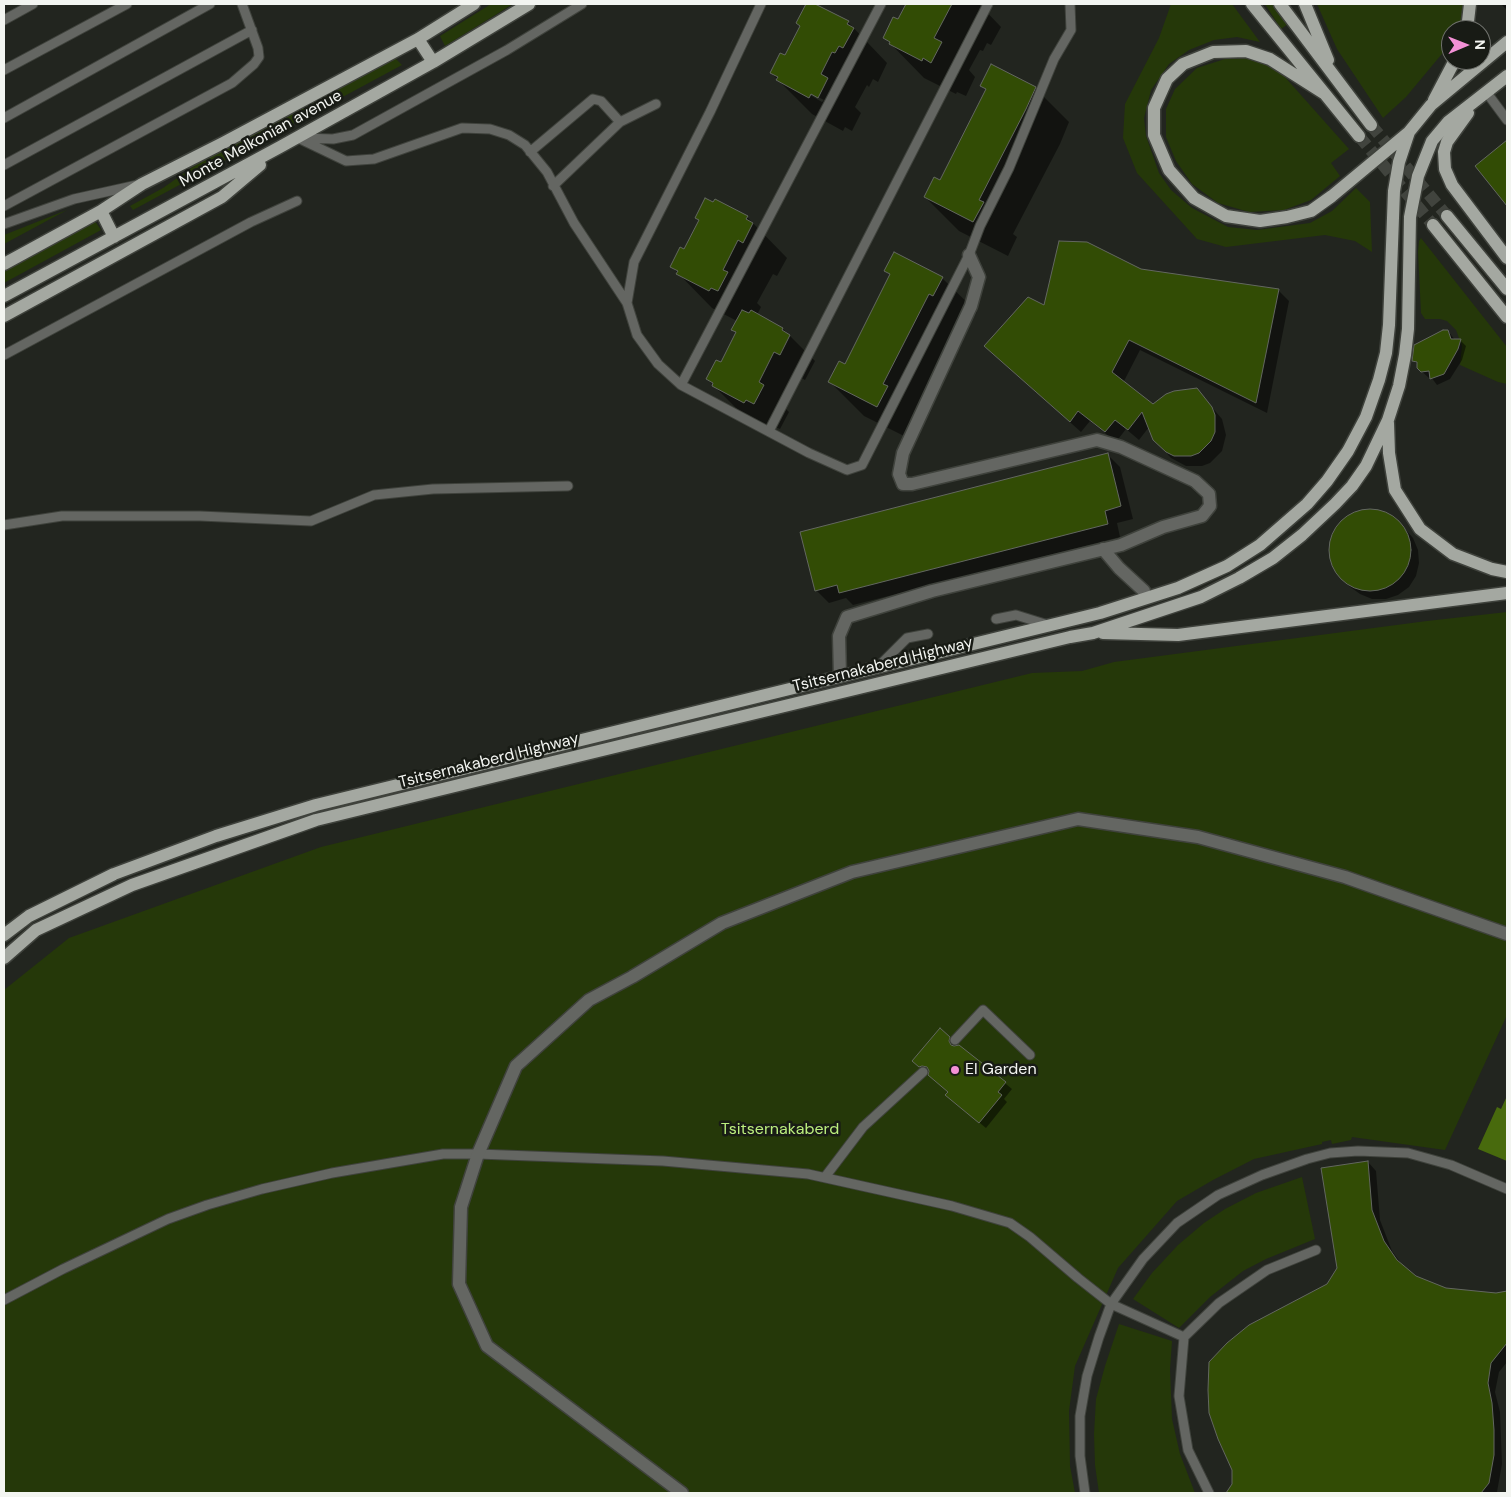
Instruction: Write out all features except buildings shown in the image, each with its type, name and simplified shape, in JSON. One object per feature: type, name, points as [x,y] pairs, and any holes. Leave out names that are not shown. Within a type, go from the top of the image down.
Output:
[{"type":"main road","name":"Monte Melkonian avenue","points":[[4,264],[101,211],[142,184],[418,39],[474,4]]},
{"type":"main road","name":"Monte Melkonian avenue","points":[[4,296],[280,148],[433,62],[530,4]]},
{"type":"main road","points":[[1252,4],[1359,136]]},
{"type":"main road","points":[[1280,4],[1371,125]]},
{"type":"main road","points":[[1305,4],[1335,78]]},
{"type":"main road","points":[[1468,20],[1470,4]]},
{"type":"main road","points":[[418,39],[433,62]]},
{"type":"main road","points":[[1431,105],[1507,42]]},
{"type":"main road","points":[[1325,94],[1270,59],[1246,51],[1213,52],[1183,64],[1166,79],[1154,108],[1154,135],[1169,170],[1194,198],[1226,216],[1260,221],[1287,217],[1311,211],[1410,132],[1431,105],[1450,70]]},
{"type":"main road","name":"Tsitsernakaberd Highway","points":[[4,958],[36,930],[132,885],[316,820],[1093,633],[1201,597],[1239,578],[1273,558],[1316,523],[1352,486],[1366,466],[1388,420],[1399,386],[1405,355],[1408,329],[1410,217],[1418,176],[1432,141],[1448,122],[1507,76]]},
{"type":"main road","points":[[1473,104],[1447,142],[1444,152],[1445,168],[1452,185],[1507,258]]},
{"type":"main road","name":"Tsitsernakaberd Highway","points":[[4,935],[29,916],[114,874],[216,836],[316,804],[1100,613],[1178,588],[1227,566],[1260,545],[1307,504],[1327,481],[1348,451],[1366,417],[1386,353],[1389,324],[1394,191],[1399,162],[1410,132]]},
{"type":"main road","points":[[4,316],[222,197],[280,148]]},
{"type":"main road","points":[[101,211],[114,237]]},
{"type":"main road","points":[[1447,216],[1507,290]]},
{"type":"main road","points":[[1433,224],[1507,317]]},
{"type":"main road","points":[[1388,420],[1389,453],[1395,490],[1420,529],[1453,554],[1492,569],[1507,572]]},
{"type":"main road","points":[[1093,633],[1178,635],[1507,593]]},
{"type":"street","points":[[840,676],[839,636],[847,617],[932,592],[1121,545],[1163,527],[1202,516],[1210,506],[1209,494],[1194,481],[1121,447],[1097,440],[912,484],[903,484],[898,474],[904,453],[971,306],[979,277],[968,255]]},
{"type":"street","points":[[1103,549],[1119,568],[1144,591]]},
{"type":"street","points":[[682,1493],[486,1346],[460,1284],[461,1207],[478,1154],[516,1066],[589,1000],[632,977],[722,923],[852,872],[1078,818],[1198,837],[1336,874],[1507,934]]},
{"type":"lane","points":[[4,20],[33,4]]},
{"type":"lane","points":[[4,70],[127,4]]},
{"type":"lane","points":[[4,118],[210,4]]},
{"type":"lane","points":[[4,206],[232,83],[254,64],[259,57],[258,48],[242,4]]},
{"type":"lane","points":[[298,138],[333,139],[353,135],[507,50],[582,4]]},
{"type":"lane","points":[[627,303],[634,262],[710,112],[761,4]]},
{"type":"lane","points":[[681,385],[881,4]]},
{"type":"lane","points":[[769,431],[988,4]]},
{"type":"lane","points":[[298,138],[346,161],[374,159],[462,128],[490,129],[509,135],[525,145],[547,172],[574,224],[627,303],[637,335],[658,364],[681,385],[809,453],[847,470],[862,465],[968,255],[980,226],[1009,168],[1054,59],[1071,30],[1070,4]]},
{"type":"lane","points":[[4,165],[252,30]]},
{"type":"lane","points":[[1487,93],[1507,120]]},
{"type":"lane","points":[[530,152],[593,99],[601,100],[620,122]]},
{"type":"lane","points":[[553,186],[620,122],[656,104]]},
{"type":"lane","points":[[4,224],[74,199],[142,184]]},
{"type":"lane","points":[[4,355],[251,222],[297,201]]},
{"type":"lane","points":[[4,525],[62,516],[200,516],[312,521],[374,495],[433,488],[568,486]]},
{"type":"lane","points":[[996,620],[1016,616],[1048,626]]},
{"type":"lane","points":[[878,667],[908,638],[928,634]]},
{"type":"lane","points":[[955,1040],[983,1010],[1030,1055]]},
{"type":"lane","points":[[825,1178],[863,1127],[923,1072]]},
{"type":"lane","points":[[1085,1493],[1080,1456],[1080,1416],[1087,1376],[1111,1304],[1143,1258],[1177,1224],[1218,1195],[1262,1175],[1306,1159],[1330,1153],[1358,1151],[1408,1153],[1451,1165],[1507,1189]]},
{"type":"lane","points":[[4,1300],[63,1269],[168,1219],[206,1205],[262,1189],[332,1173],[443,1154],[478,1154],[664,1161],[799,1173],[906,1195],[1010,1223],[1111,1304],[1184,1338]]},
{"type":"lane","points":[[1208,1493],[1188,1450],[1179,1396],[1184,1338],[1219,1303],[1267,1270],[1316,1250]]},
{"type":"green space","points":[[491,4],[513,4],[445,46],[440,36]]},
{"type":"green space","points":[[1171,4],[1232,4],[1260,42],[1237,37],[1214,40],[1189,50],[1169,64],[1151,90],[1144,118],[1146,136],[1159,173],[1171,190],[1192,208],[1228,227],[1257,230],[1310,223],[1332,211],[1356,188],[1370,202],[1372,252],[1355,241],[1325,235],[1226,247],[1197,239],[1137,173],[1123,138],[1125,104],[1159,38]]},
{"type":"green space","points":[[1265,4],[1276,4],[1288,24],[1281,29]]},
{"type":"green space","points":[[1317,4],[1465,4],[1462,20],[1441,20],[1441,55],[1406,97],[1383,118],[1337,49]]},
{"type":"green space","points":[[394,57],[402,65],[133,210],[130,206],[163,188],[200,162],[257,129]]},
{"type":"green space","points":[[1247,58],[1267,64],[1284,76],[1349,149],[1331,163],[1340,176],[1311,200],[1284,210],[1249,212],[1218,203],[1192,184],[1176,161],[1166,137],[1166,109],[1175,89],[1197,68],[1225,59]]},
{"type":"green space","points":[[67,210],[4,244],[4,235]]},
{"type":"green space","points":[[95,221],[101,230],[4,283],[4,271]]},
{"type":"green space","points":[[1421,238],[1507,347],[1507,384],[1498,382],[1460,365],[1462,346],[1456,330],[1447,321],[1425,319],[1421,313],[1418,252]]},
{"type":"green space","name":"Tsitsernakaberd","points":[[1507,612],[1507,1015],[1445,1150],[1352,1137],[1351,1140],[1332,1144],[1331,1140],[1322,1142],[1322,1144],[1254,1159],[1177,1201],[1118,1268],[1075,1366],[1069,1411],[1070,1466],[1075,1493],[4,1493],[4,990],[69,938],[321,847],[1032,673],[1082,671],[1114,662]]},
{"type":"green space","points":[[1302,1177],[1315,1239],[1266,1259],[1243,1271],[1210,1297],[1179,1328],[1133,1299],[1152,1273],[1178,1245],[1204,1223],[1225,1209],[1256,1193]]},
{"type":"green space","points":[[1119,1324],[1172,1341],[1170,1369],[1172,1419],[1180,1454],[1195,1493],[1099,1493],[1095,1465],[1094,1434],[1096,1399]]},
{"type":"shaded area","points":[[1507,1096],[1507,1161],[1478,1149],[1497,1107],[1501,1109]]},
{"type":"tunnel","points":[[1371,125],[1447,216]]},
{"type":"tunnel","points":[[1359,136],[1433,225]]},
{"type":"place","name":"El Garden","points":[[955,1070]]}]
